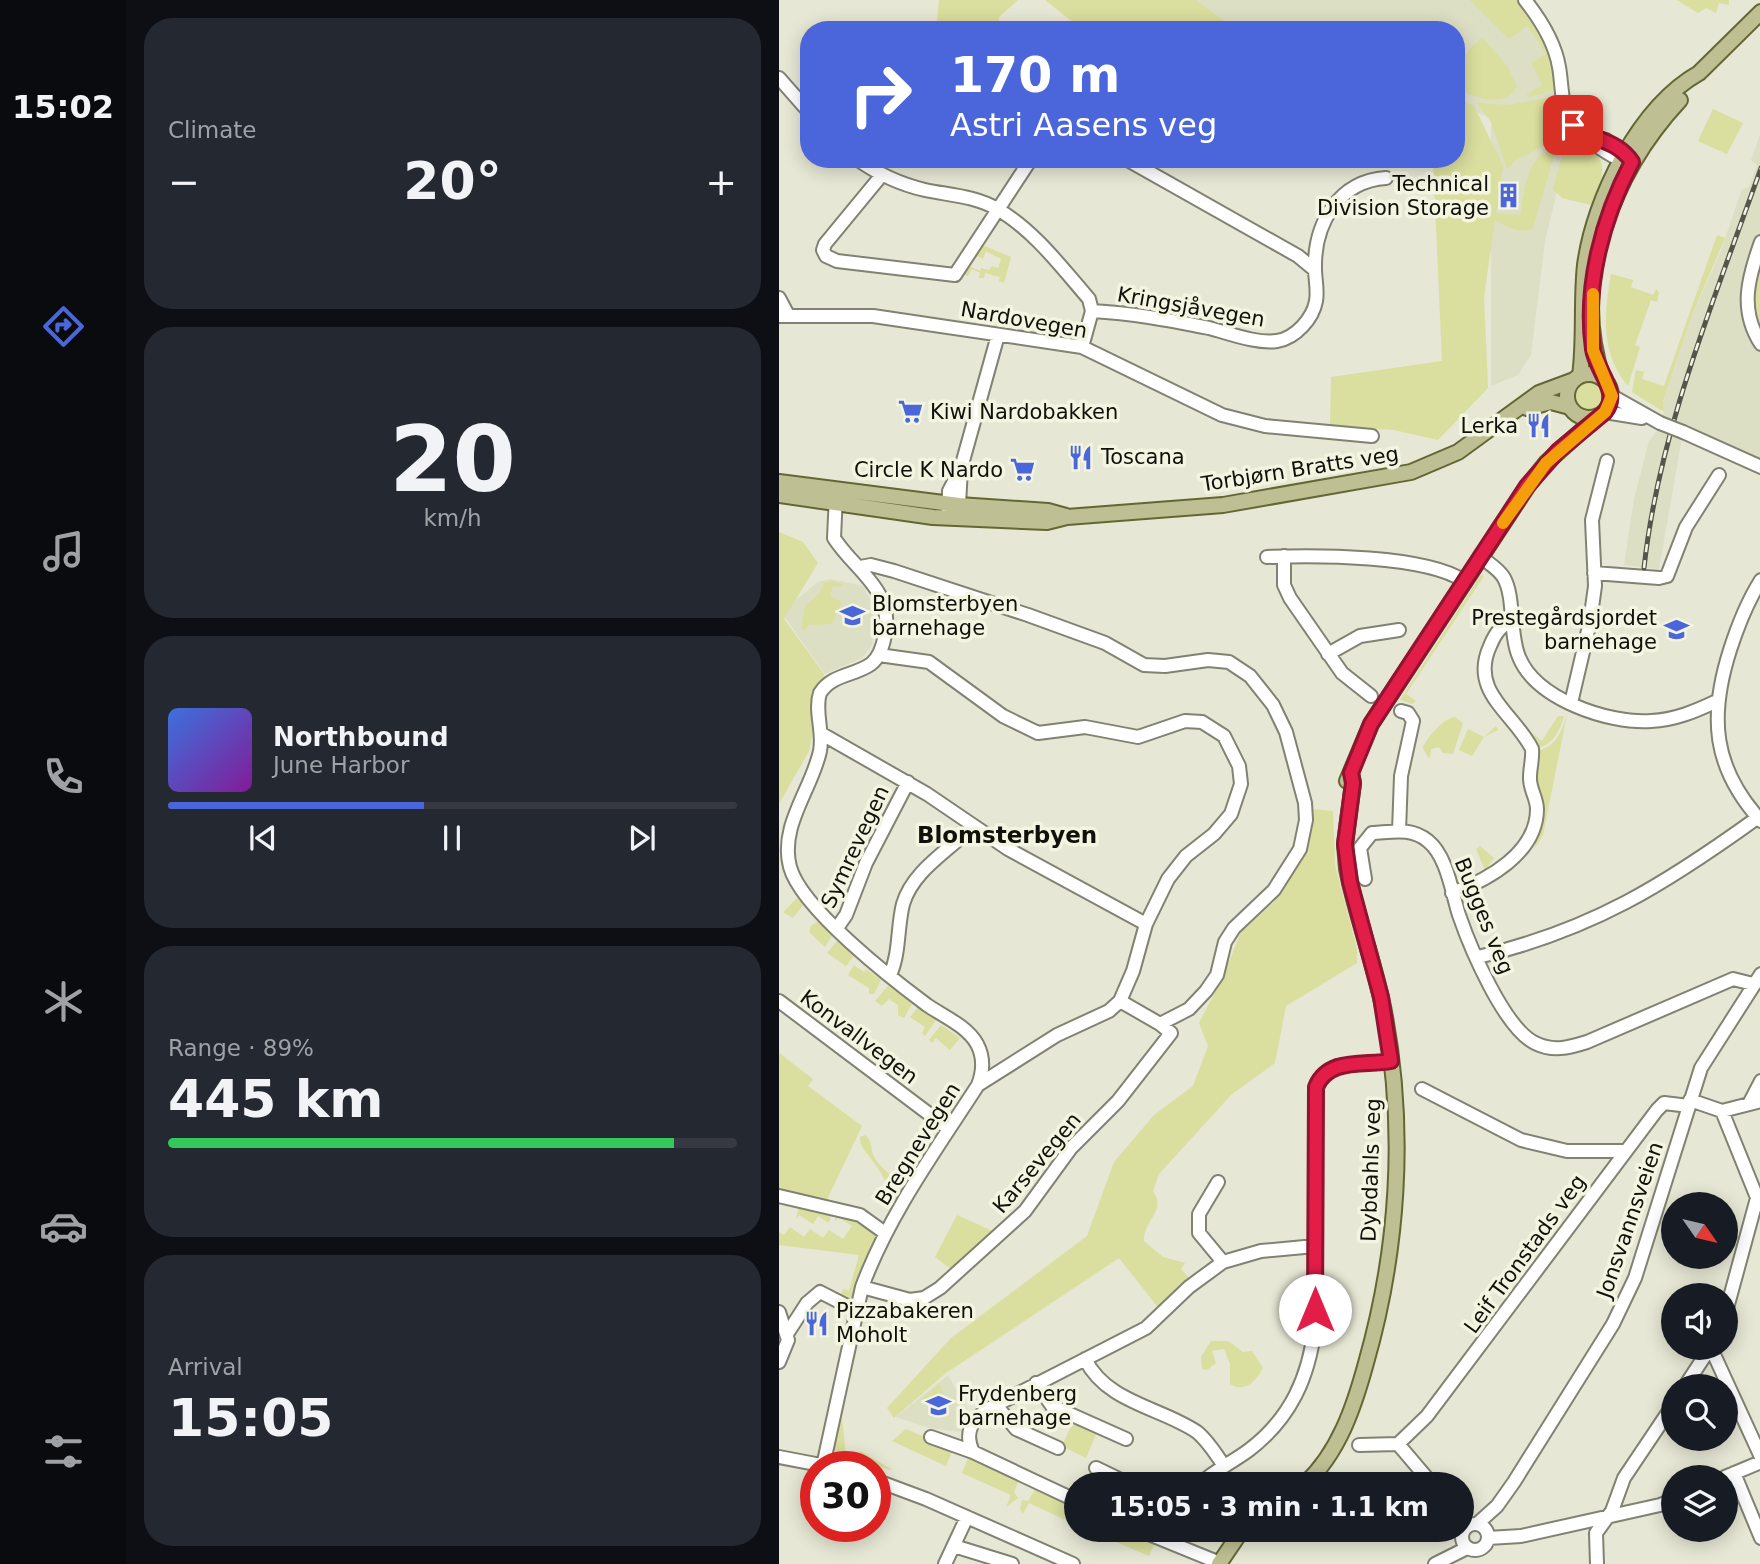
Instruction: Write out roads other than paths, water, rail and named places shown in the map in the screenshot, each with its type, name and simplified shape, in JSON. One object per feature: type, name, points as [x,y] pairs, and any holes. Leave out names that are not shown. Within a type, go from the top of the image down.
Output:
[{"type":"main road","points":[[1631,153],[1616,194],[1596,266],[1593,350],[1612,396],[1600,415],[1574,412],[1567,394],[1577,378],[1587,252],[1604,194],[1631,153],[1652,124],[1687,80],[1699,73],[1760,12]]},
{"type":"main road","points":[[1577,378],[1591,374],[1603,379]]},
{"type":"main road","name":"Torbjørn Bratts veg","points":[[779,495],[836,497],[1047,522],[1067,517],[1223,505],[1395,477],[1451,456],[1522,408],[1539,393],[1577,378]]},
{"type":"main road","name":"Torbjørn Bratts veg","points":[[1522,408],[1551,402],[1574,412]]},
{"type":"main road","name":"Dybdahls veg","points":[[1570,441],[1574,412]]},
{"type":"main road","name":"Dybdahls veg","points":[[1315,1472],[1342,1433],[1363,1373],[1384,1290],[1397,1168],[1391,1061],[1376,978],[1350,882],[1345,844],[1353,783],[1351,773],[1371,724],[1536,474],[1600,415]]},
{"type":"main road","name":"Torbjørn Bratts veg","points":[[779,482],[836,497]]},
{"type":"main road","points":[[1220,1563],[1234,1542]]},
{"type":"street","points":[[1525,0],[1550,40],[1558,62],[1569,118],[1589,136],[1598,136],[1631,153]]},
{"type":"street","points":[[779,78],[800,102]]},
{"type":"street","points":[[870,168],[881,176],[997,208],[1069,276],[1089,299],[1092,311],[1082,347]]},
{"type":"street","points":[[881,176],[823,250],[826,256],[837,261],[955,275],[962,269],[997,208],[1025,168]]},
{"type":"street","points":[[1142,168],[1298,256],[1315,270]]},
{"type":"street","name":"Kringsjåvegen","points":[[1092,311],[1153,316],[1277,341],[1295,333],[1309,318],[1316,302],[1315,270],[1319,238],[1333,207],[1346,192],[1363,181],[1386,178]]},
{"type":"street","points":[[1760,242],[1746,296],[1749,321],[1760,344]]},
{"type":"street","points":[[779,298],[783,315]]},
{"type":"street","name":"Nardovegen","points":[[783,315],[873,316],[1082,347],[1222,415],[1265,426],[1372,436]]},
{"type":"street","points":[[952,509],[998,335]]},
{"type":"street","points":[[1612,396],[1654,420],[1760,467]]},
{"type":"street","points":[[1600,415],[1654,420]]},
{"type":"street","points":[[1571,704],[1590,622],[1594,573],[1592,520],[1607,461]]},
{"type":"street","points":[[1594,573],[1659,578],[1667,576],[1673,568],[1682,536],[1719,475]]},
{"type":"street","points":[[786,875],[790,830],[817,761],[822,734],[818,701],[822,689],[836,679],[871,663],[879,655],[886,631],[886,611],[876,587],[834,538],[836,497]]},
{"type":"street","points":[[1284,556],[1286,591],[1343,673],[1371,696]]},
{"type":"street","points":[[1267,557],[1415,564],[1443,570],[1464,581]]},
{"type":"street","points":[[1481,557],[1504,578],[1518,656],[1531,677],[1571,704],[1636,721],[1676,718],[1717,701]]},
{"type":"street","name":"Karsevegen","points":[[860,567],[871,565],[894,571],[1028,615],[1105,643],[1144,665],[1165,666],[1208,660],[1229,662],[1244,671],[1266,695],[1286,732],[1296,779],[1305,803],[1304,835],[1295,860],[1281,882],[1233,928],[1212,983],[1119,1101],[1071,1148],[1025,1211],[940,1288],[924,1298],[910,1300],[862,1287]]},
{"type":"street","points":[[1478,957],[1542,939],[1619,907],[1686,870],[1759,819],[1722,759],[1717,729],[1717,701],[1740,622],[1760,580]]},
{"type":"street","points":[[1452,893],[1497,872],[1524,844],[1535,823],[1537,806],[1530,776],[1532,749],[1494,701],[1484,677],[1484,661],[1492,642],[1501,627],[1511,622]]},
{"type":"street","points":[[1329,654],[1360,635],[1399,630]]},
{"type":"street","points":[[879,655],[929,663],[1003,716],[1038,733],[1085,727],[1138,737],[1190,721],[1210,725],[1221,733],[1239,766],[1239,798],[1222,827],[1180,862],[1168,879],[1146,924],[1133,971],[1120,1000],[1109,1011],[1057,1035],[978,1085]]},
{"type":"street","points":[[1365,879],[1360,848],[1363,841],[1372,833],[1399,831],[1400,776],[1413,721],[1408,712],[1401,710]]},
{"type":"street","points":[[822,734],[907,782],[973,826],[1146,924]]},
{"type":"street","name":"Symrevegen","points":[[837,928],[846,915],[866,863],[907,782]]},
{"type":"street","points":[[890,975],[901,915],[910,887],[973,826]]},
{"type":"street","name":"Bugges veg","points":[[1399,831],[1416,833],[1431,843],[1467,936],[1502,1004],[1521,1033],[1535,1043],[1558,1049],[1607,1035],[1733,979],[1757,979]]},
{"type":"street","name":"Bregnevegen","points":[[786,875],[837,928],[890,975],[973,1039],[982,1062],[978,1085],[885,1233],[862,1287],[828,1451]]},
{"type":"street","name":"Jonsvannsveien","points":[[1474,1533],[1497,1507],[1613,1324],[1635,1278],[1689,1103],[1710,1049],[1757,979]]},
{"type":"street","points":[[1120,1000],[1171,1033]]},
{"type":"street","name":"Konvallvegen","points":[[779,1001],[949,1129]]},
{"type":"street","points":[[1160,1024],[1189,1009]]},
{"type":"street","points":[[1216,1472],[1267,1435],[1285,1414],[1306,1377],[1315,1326],[1316,1087],[1324,1073],[1337,1066],[1391,1061]]},
{"type":"street","points":[[1689,1103],[1722,1111],[1755,1102],[1760,1081]]},
{"type":"street","points":[[1422,1089],[1539,1146],[1567,1151],[1624,1151]]},
{"type":"street","name":"Leif Tronstads veg","points":[[1399,1444],[1456,1381],[1624,1151],[1664,1103],[1689,1103]]},
{"type":"street","points":[[1722,1111],[1758,1202],[1734,1283]]},
{"type":"street","points":[[1218,1182],[1199,1214],[1198,1233],[1223,1262]]},
{"type":"street","points":[[779,1196],[860,1215],[885,1233]]},
{"type":"street","points":[[973,1452],[968,1435],[973,1422],[996,1405],[1036,1383],[1146,1328],[1190,1287],[1223,1262],[1261,1251],[1315,1246]]},
{"type":"street","points":[[787,1334],[817,1293],[827,1293],[857,1311]]},
{"type":"street","points":[[779,1312],[787,1334],[788,1346],[779,1362]]},
{"type":"street","points":[[1085,1359],[1097,1377],[1111,1389],[1199,1434],[1224,1466]]},
{"type":"street","points":[[1716,1360],[1760,1459],[1738,1470]]},
{"type":"street","points":[[1036,1383],[1052,1406],[1125,1439]]},
{"type":"street","points":[[996,1405],[1016,1429],[1058,1448]]},
{"type":"street","points":[[1597,1564],[1596,1533],[1612,1511],[1624,1478],[1661,1423]]},
{"type":"street","points":[[931,1437],[973,1452],[1064,1495]]},
{"type":"street","points":[[1359,1445],[1399,1444],[1422,1472]]},
{"type":"street","points":[[779,1457],[800,1461]]},
{"type":"street","points":[[1096,1468],[1104,1472]]},
{"type":"street","points":[[891,1486],[1074,1564]]},
{"type":"street","points":[[1738,1493],[1760,1538]]},
{"type":"street","points":[[1474,1534],[1521,1536],[1661,1503]]},
{"type":"street","points":[[945,1564],[967,1517]]},
{"type":"street","points":[[1182,1542],[1220,1563]]},
{"type":"street","name":"Jonsvannsveien","points":[[1439,1561],[1463,1542]]},
{"type":"street","points":[[1473,1542],[1473,1564]]},
{"type":"street","points":[[954,1546],[1012,1564]]},
{"type":"railway","points":[[1644,568],[1651,517],[1675,415],[1761,168]]},
{"type":"place","name":"Technical Division Storage","points":[[1509,196]]},
{"type":"place","name":"Kiwi Nardobakken","points":[[910,412]]},
{"type":"place","name":"Lerka","points":[[1538,426]]},
{"type":"place","name":"Toscana","points":[[1081,457]]},
{"type":"place","name":"Circle K Nardo","points":[[1023,470]]},
{"type":"place","name":"Blomsterbyen barnehage","points":[[852,616]]},
{"type":"place","name":"Prestegårdsjordet barnehage","points":[[1677,630]]},
{"type":"place","name":"Pizzabakeren Moholt","points":[[816,1323]]},
{"type":"place","name":"Frydenberg barnehage","points":[[938,1406]]},
{"type":"district","name":"Blomsterbyen","points":[[1007,835]]}]
